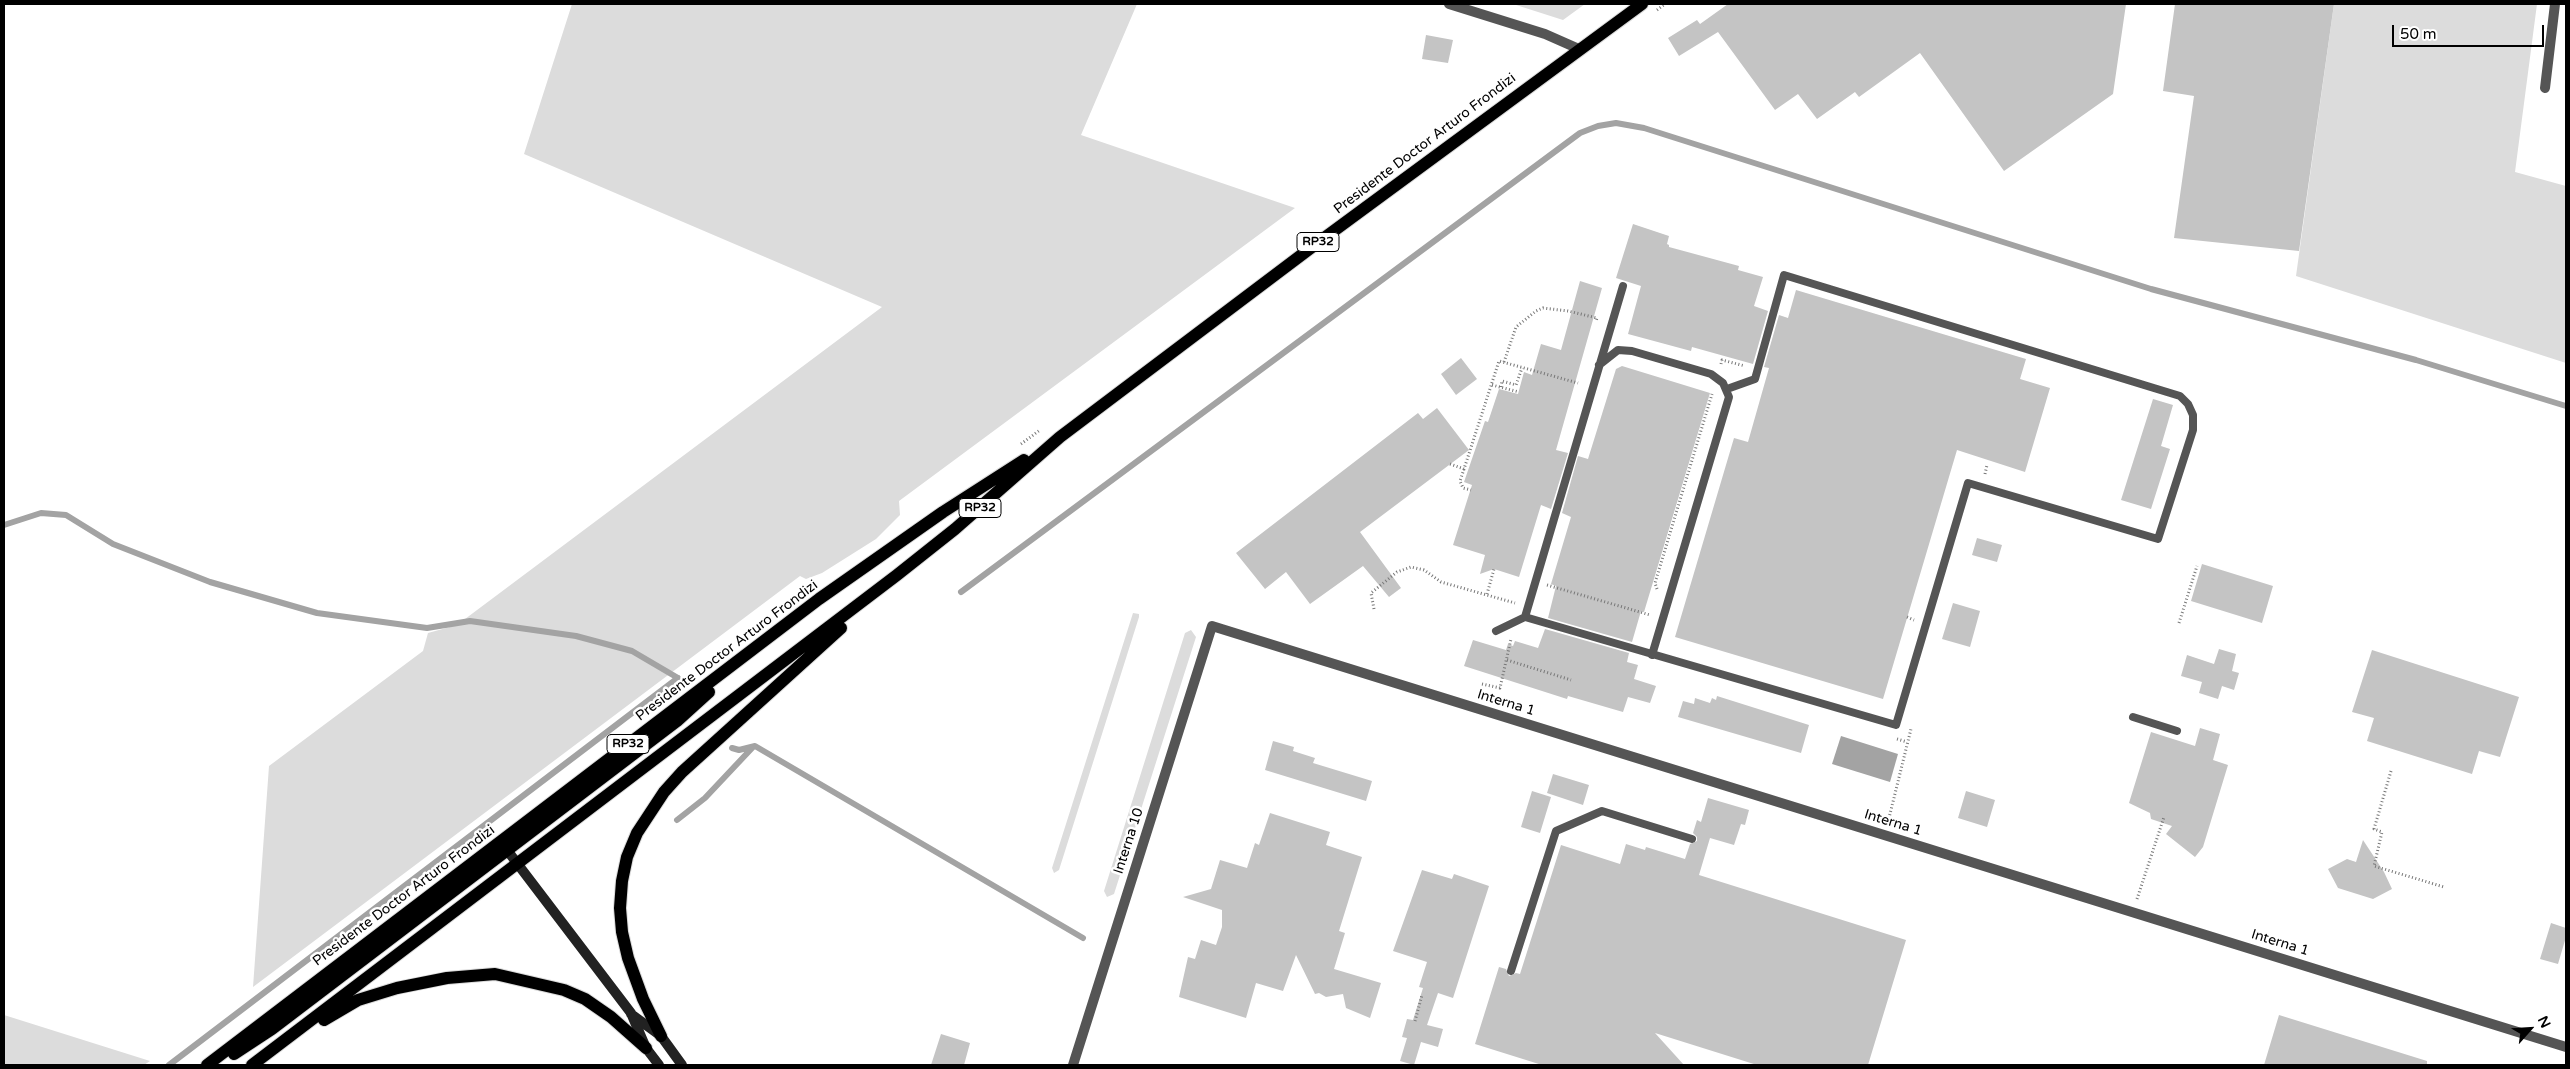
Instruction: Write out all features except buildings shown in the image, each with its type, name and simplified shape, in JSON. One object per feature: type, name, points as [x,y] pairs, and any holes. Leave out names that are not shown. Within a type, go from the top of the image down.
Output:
[{"type":"main road","name":"Presidente Doctor Arturo Frondizi","points":[[207,1065],[783,627],[935,518],[1060,437],[1578,49],[1642,4]]},
{"type":"main road","name":"Presidente Doctor Arturo Frondizi","points":[[252,1065],[279,1047],[517,863],[897,575],[956,529],[1060,437]]},
{"type":"main road","points":[[661,1036],[643,999],[628,958],[622,932],[620,908],[622,882],[628,857],[637,833],[664,792],[682,772],[897,575]]},
{"type":"main road","points":[[218,1065],[272,1029],[677,721],[783,627]]},
{"type":"main road","points":[[279,1047],[358,1000],[397,988],[426,982],[472,975],[495,974],[564,990],[585,999],[610,1017],[646,1048]]},
{"type":"street","points":[[1449,4],[1544,34],[1578,49]]},
{"type":"street","points":[[2545,88],[2555,4]]},
{"type":"street","name":"Interna 1","points":[[1212,626],[2566,1047]]},
{"type":"street","name":"Interna 10","points":[[1073,1065],[1212,626]]},
{"type":"street","points":[[507,850],[631,1013],[646,1048],[659,1065]]},
{"type":"street","points":[[631,1013],[661,1036],[682,1065]]},
{"type":"lane","points":[[1496,631],[1526,616],[1652,655],[1896,725],[1968,483],[2158,539],[2193,430],[2194,416],[2188,404],[2180,396],[1784,275],[1755,379],[1727,389]]},
{"type":"lane","points":[[1526,616],[1623,286]]},
{"type":"lane","points":[[1599,365],[1618,350],[1632,350],[1711,374],[1723,383],[1727,389],[1729,403],[1652,655]]},
{"type":"lane","points":[[2133,717],[2177,730]]},
{"type":"lane","points":[[1511,971],[1556,831],[1602,811],[1692,839]]},
{"type":"path","points":[[1650,14],[1665,4]]},
{"type":"path","points":[[1504,362],[1516,326],[1536,311],[1543,308],[1597,318]]},
{"type":"path","points":[[1471,490],[1463,488],[1460,481],[1499,361],[1578,383]]},
{"type":"path","points":[[1501,387],[1502,382],[1516,385],[1522,368]]},
{"type":"path","points":[[1492,385],[1519,392]]},
{"type":"path","points":[[1450,464],[1464,469]]},
{"type":"path","points":[[2179,623],[2197,566]]},
{"type":"path","points":[[1374,609],[1371,593],[1397,572],[1411,567],[1424,570],[1441,582],[1515,602],[1514,622],[1510,638],[1512,640],[1500,688],[1482,684]]},
{"type":"path","points":[[1487,594],[1494,569]]},
{"type":"path","points":[[1536,582],[1650,615]]},
{"type":"path","points":[[1507,660],[1571,680]]},
{"type":"path","points":[[2391,771],[2374,829],[2382,832],[2374,866],[2444,887]]},
{"type":"path","points":[[2132,912],[2164,817]]},
{"type":"path","points":[[1415,1021],[1422,996]]},
{"type":"shaded area","points":[[572,4],[1137,4],[1081,135],[1295,208],[899,501],[900,515],[876,539],[822,573],[806,579],[800,576],[253,987],[269,766],[423,651],[428,633],[457,625],[882,307],[524,154]]},
{"type":"shaded area","points":[[1513,4],[1585,4],[1563,20]]},
{"type":"shaded area","points":[[2334,4],[2537,4],[2515,172],[2566,186],[2566,363],[2296,276]]},
{"type":"shaded area","points":[[1133,613],[1139,614],[1139,617],[1059,870],[1054,873],[1052,868]]},
{"type":"shaded area","points":[[1191,630],[1196,637],[1114,894],[1107,897],[1104,891],[1185,633]]},
{"type":"shaded area","points":[[1841,736],[1898,754],[1890,782],[1832,764]]},
{"type":"shaded area","points":[[4,1015],[150,1061],[144,1065],[4,1065]]},
{"type":"waterway","points":[[961,592],[1580,133],[1598,126],[1616,123],[1644,128],[2151,289],[2416,360],[2566,406]]},
{"type":"waterway","points":[[4,525],[41,513],[66,515],[113,544],[210,582],[317,613],[427,628],[470,621],[576,636],[632,651],[678,678],[683,686]]},
{"type":"waterway","points":[[169,1065],[678,678]]},
{"type":"waterway","points":[[732,748],[739,750],[755,746],[1083,938]]},
{"type":"waterway","points":[[677,820],[705,798],[753,747]]}]
